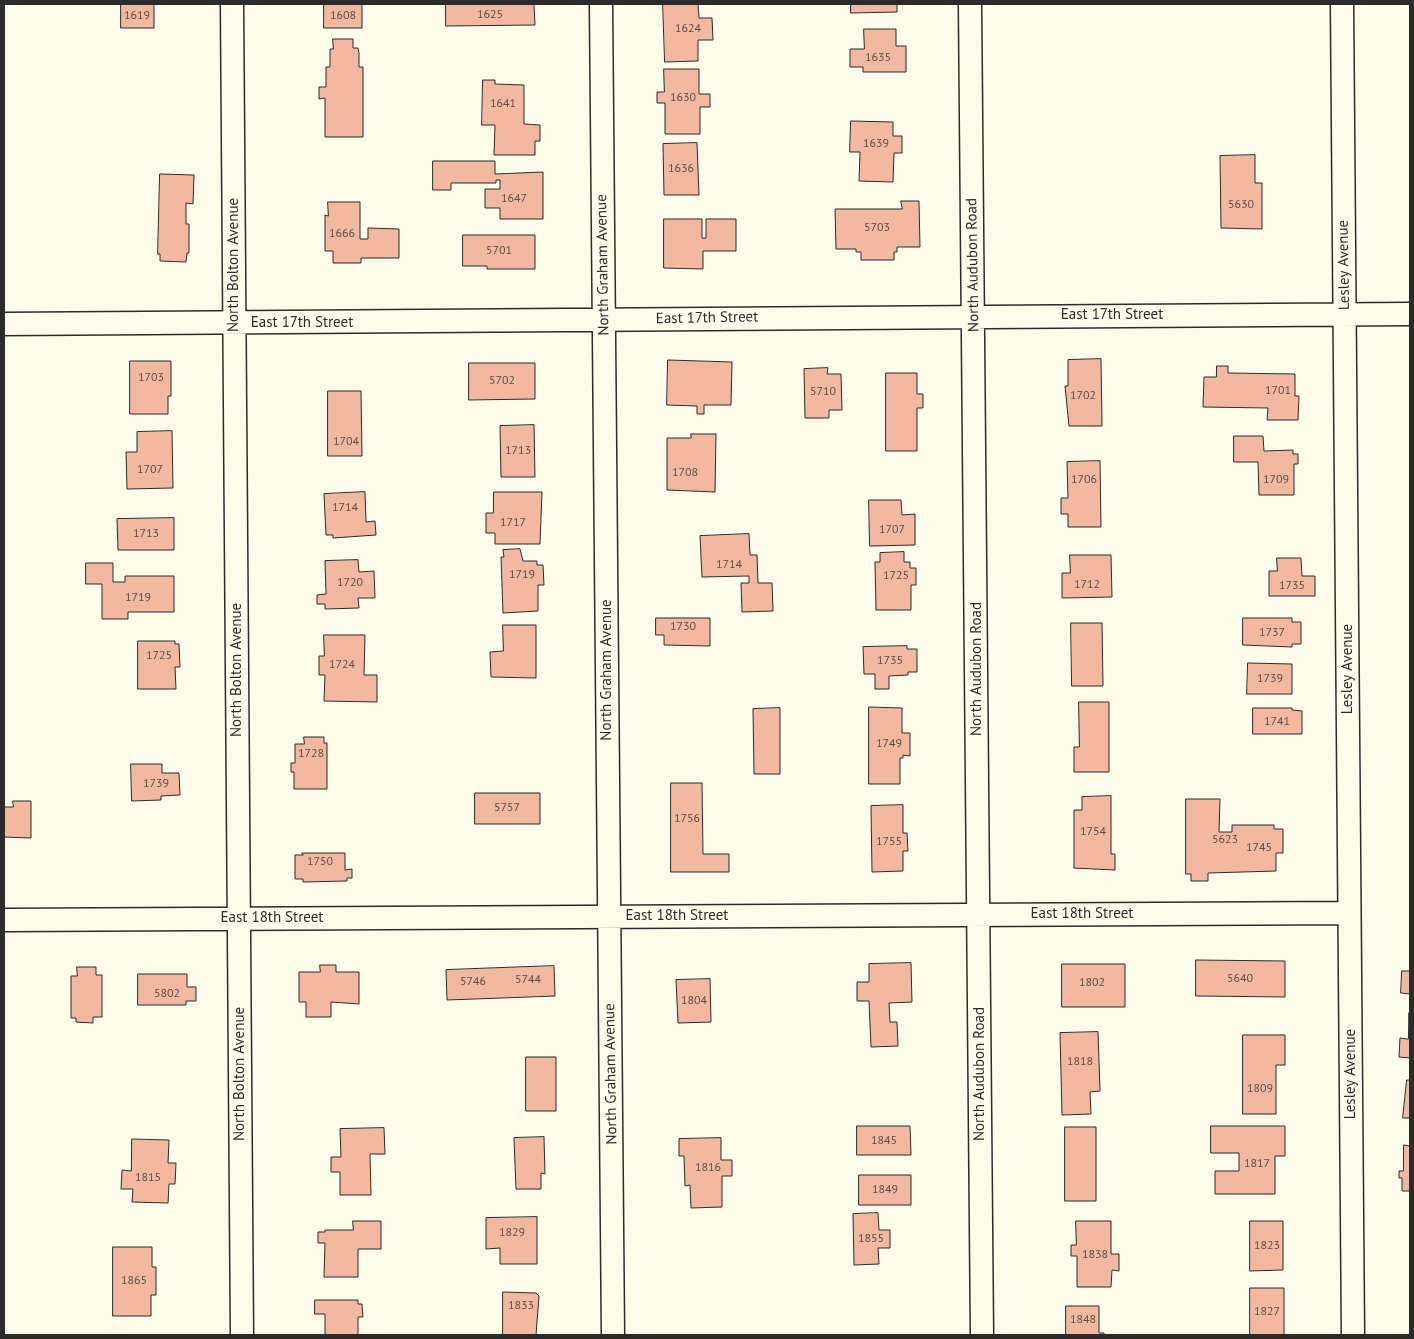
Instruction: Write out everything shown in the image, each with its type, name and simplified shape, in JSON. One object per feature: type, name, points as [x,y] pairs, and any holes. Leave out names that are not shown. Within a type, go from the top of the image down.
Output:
[{"type":"street","name":"North Bolton Avenue","points":[[232,4],[242,1335]]},
{"type":"street","name":"North Graham Avenue","points":[[601,4],[613,1335]]},
{"type":"street","name":"North Audubon Road","points":[[970,4],[982,1335]]},
{"type":"street","name":"Lesley Avenue","points":[[1342,4],[1353,1335]]},
{"type":"street","name":"East 17th Street","points":[[4,324],[1410,314]]},
{"type":"street","name":"East 18th Street","points":[[4,920],[1350,913]]},
{"type":"building","points":[[121,4],[154,4],[154,28],[121,28]]},
{"type":"building","points":[[324,4],[362,4],[362,28],[324,28]]},
{"type":"building","points":[[446,4],[534,4],[535,25],[446,26]]},
{"type":"building","points":[[663,4],[698,4],[699,18],[712,18],[713,40],[698,40],[698,61],[665,62]]},
{"type":"building","points":[[851,4],[897,4],[897,12],[851,13]]},
{"type":"building","points":[[864,29],[896,29],[896,46],[906,46],[906,72],[863,72],[863,67],[850,67],[850,49],[864,49]]},
{"type":"building","points":[[333,39],[353,39],[353,48],[358,48],[359,67],[363,67],[363,137],[325,137],[325,98],[319,99],[319,87],[326,87],[326,67],[330,67],[330,49],[333,49]]},
{"type":"building","points":[[664,69],[699,69],[699,94],[710,94],[710,107],[700,107],[700,134],[665,134],[665,103],[657,103],[657,92],[664,92]]},
{"type":"building","points":[[483,80],[495,80],[495,84],[524,85],[524,124],[540,125],[540,141],[535,141],[535,155],[494,155],[495,125],[482,125]]},
{"type":"building","points":[[851,121],[893,122],[893,136],[902,136],[902,153],[894,153],[893,182],[859,181],[860,152],[850,152]]},
{"type":"building","points":[[697,143],[699,195],[664,195],[663,144]]},
{"type":"building","points":[[1255,155],[1255,183],[1262,183],[1262,229],[1221,228],[1220,156]]},
{"type":"building","points":[[433,161],[495,161],[495,174],[543,172],[543,219],[500,219],[500,208],[485,208],[485,189],[500,189],[500,180],[496,180],[496,183],[451,183],[451,190],[433,190]]},
{"type":"building","points":[[160,174],[194,175],[193,204],[186,203],[186,224],[189,224],[189,253],[187,253],[186,262],[160,261],[160,254],[158,254]]},
{"type":"building","points":[[901,201],[919,201],[920,247],[897,247],[897,252],[894,252],[894,260],[861,260],[861,252],[856,252],[856,249],[836,249],[835,209],[902,209]]},
{"type":"building","points":[[328,202],[360,202],[360,239],[368,239],[368,228],[399,229],[399,258],[361,258],[361,263],[333,263],[333,251],[325,251],[325,215],[328,216]]},
{"type":"building","points":[[664,219],[702,219],[702,238],[706,238],[706,219],[736,219],[736,251],[703,251],[703,269],[664,268]]},
{"type":"building","points":[[463,235],[535,235],[535,269],[487,269],[487,266],[463,266]]},
{"type":"building","points":[[1101,359],[1102,426],[1069,426],[1065,386],[1068,386],[1068,360]]},
{"type":"building","points":[[668,360],[732,362],[731,405],[704,405],[704,414],[697,414],[697,406],[667,405]]},
{"type":"building","points":[[130,361],[171,361],[171,396],[168,396],[168,414],[130,414]]},
{"type":"building","points":[[469,363],[535,363],[535,399],[469,400]]},
{"type":"building","points":[[1217,366],[1228,366],[1228,373],[1295,374],[1295,396],[1299,396],[1298,420],[1267,420],[1268,408],[1203,407],[1204,377],[1216,377]]},
{"type":"building","points":[[828,368],[827,374],[841,374],[842,410],[829,410],[829,418],[805,418],[804,369]]},
{"type":"building","points":[[886,373],[917,373],[917,394],[923,394],[923,408],[917,408],[917,451],[886,451]]},
{"type":"building","points":[[328,391],[361,391],[362,456],[328,456]]},
{"type":"building","points":[[534,425],[535,477],[501,477],[500,426]]},
{"type":"building","points":[[172,431],[173,488],[127,489],[126,452],[137,452],[137,432]]},
{"type":"building","points":[[691,434],[716,434],[715,492],[667,490],[667,438],[691,438]]},
{"type":"building","points":[[1234,436],[1263,436],[1264,451],[1293,450],[1293,454],[1298,454],[1298,464],[1294,464],[1294,495],[1259,495],[1258,462],[1234,462]]},
{"type":"building","points":[[1100,461],[1101,527],[1068,527],[1068,514],[1061,514],[1061,498],[1068,498],[1067,462]]},
{"type":"building","points":[[365,492],[366,522],[375,521],[376,535],[333,538],[333,535],[326,535],[324,494]]},
{"type":"building","points":[[494,492],[542,492],[540,544],[495,544],[495,533],[486,533],[486,513],[493,513]]},
{"type":"building","points":[[869,500],[901,500],[902,515],[915,514],[915,545],[870,546]]},
{"type":"building","points":[[174,518],[174,550],[118,550],[117,519]]},
{"type":"building","points":[[749,534],[750,555],[757,555],[758,583],[772,583],[773,611],[742,612],[741,583],[749,583],[749,576],[702,577],[700,536]]},
{"type":"building","points":[[520,549],[523,561],[537,561],[537,565],[543,565],[544,585],[538,585],[538,611],[503,613],[501,557],[504,557],[503,550]]},
{"type":"building","points":[[904,552],[904,562],[910,562],[910,568],[916,568],[916,585],[911,585],[911,610],[876,610],[875,562],[880,562],[880,553]]},
{"type":"building","points":[[1070,555],[1111,555],[1112,597],[1062,598],[1062,573],[1070,573]]},
{"type":"building","points":[[1277,558],[1301,558],[1302,576],[1315,576],[1315,596],[1269,596],[1269,571],[1277,571]]},
{"type":"building","points":[[358,560],[359,572],[374,571],[375,598],[358,598],[359,608],[325,609],[325,604],[317,604],[317,595],[326,594],[325,561]]},
{"type":"building","points":[[86,563],[113,563],[113,582],[125,582],[125,576],[174,576],[174,612],[128,612],[128,619],[102,619],[102,584],[86,584]]},
{"type":"building","points":[[656,618],[710,618],[710,646],[664,645],[664,635],[656,635]]},
{"type":"building","points":[[1243,618],[1292,618],[1292,622],[1301,622],[1301,644],[1292,644],[1292,647],[1243,645]]},
{"type":"building","points":[[1071,623],[1102,623],[1103,686],[1072,686]]},
{"type":"building","points":[[503,625],[536,625],[536,678],[491,677],[490,652],[503,651]]},
{"type":"building","points":[[324,635],[365,635],[364,675],[377,675],[377,702],[324,701],[325,675],[319,675],[319,656],[324,656]]},
{"type":"building","points":[[138,641],[175,641],[175,644],[179,644],[180,667],[175,667],[176,689],[138,689]]},
{"type":"building","points":[[907,646],[907,649],[917,649],[917,672],[908,672],[908,675],[889,676],[889,689],[875,689],[875,674],[864,674],[863,647]]},
{"type":"building","points":[[1248,663],[1292,664],[1292,694],[1247,694]]},
{"type":"building","points":[[1079,702],[1109,702],[1109,772],[1074,772],[1074,747],[1079,747]]},
{"type":"building","points":[[869,707],[902,708],[902,733],[910,733],[910,756],[903,755],[903,758],[900,758],[900,784],[869,784]]},
{"type":"building","points":[[780,708],[780,774],[754,774],[753,709]]},
{"type":"building","points":[[1253,708],[1292,708],[1292,710],[1302,711],[1302,734],[1253,734]]},
{"type":"building","points":[[304,737],[324,737],[324,743],[327,743],[327,789],[294,789],[294,772],[291,772],[291,763],[295,763],[295,744],[304,744]]},
{"type":"building","points":[[131,764],[162,764],[162,773],[179,773],[180,795],[161,796],[161,800],[132,801]]},
{"type":"building","points":[[671,783],[702,783],[703,854],[729,854],[729,872],[671,872]]},
{"type":"building","points":[[475,793],[540,793],[540,824],[475,824]]},
{"type":"building","points":[[1111,796],[1111,854],[1115,854],[1115,870],[1074,868],[1074,810],[1082,810],[1082,797]]},
{"type":"building","points":[[1186,799],[1220,799],[1219,832],[1232,832],[1232,825],[1274,825],[1274,829],[1283,829],[1283,853],[1276,853],[1276,871],[1208,873],[1208,881],[1191,881],[1191,874],[1186,874]]},
{"type":"building","points":[[13,801],[31,801],[31,838],[4,837],[4,807],[13,807]]},
{"type":"building","points":[[903,805],[903,833],[907,833],[908,851],[903,851],[903,871],[872,872],[871,806]]},
{"type":"building","points":[[302,853],[345,853],[345,870],[352,869],[352,878],[347,878],[347,881],[303,882],[303,879],[295,879],[295,855],[303,855]]},
{"type":"building","points":[[1196,960],[1285,961],[1285,997],[1196,996]]},
{"type":"building","points":[[911,963],[912,1002],[889,1003],[890,1022],[897,1022],[898,1046],[871,1047],[869,1001],[857,1001],[857,982],[869,982],[869,964]]},
{"type":"building","points":[[1062,964],[1125,964],[1125,1007],[1062,1007]]},
{"type":"building","points":[[320,965],[336,965],[336,972],[359,972],[359,1004],[331,1002],[331,1017],[306,1017],[306,1002],[299,1002],[299,972],[320,972]]},
{"type":"building","points":[[554,966],[555,996],[447,1000],[446,970]]},
{"type":"building","points":[[77,967],[96,967],[96,975],[102,975],[102,1017],[93,1017],[93,1023],[76,1022],[76,1018],[71,1018],[71,976],[77,976]]},
{"type":"building","points":[[1402,971],[1410,971],[1410,994],[1401,993]]},
{"type":"building","points":[[138,974],[187,974],[187,987],[196,987],[196,1001],[186,1001],[186,1005],[138,1005]]},
{"type":"building","points":[[710,979],[711,1022],[678,1023],[676,980]]},
{"type":"building","points":[[1409,1013],[1410,1058],[1399,1057],[1400,1038],[1408,1039]]},
{"type":"building","points":[[1098,1032],[1100,1091],[1090,1092],[1091,1114],[1062,1115],[1060,1033]]},
{"type":"building","points":[[1243,1035],[1285,1035],[1285,1065],[1276,1065],[1276,1114],[1243,1114]]},
{"type":"building","points":[[526,1057],[556,1057],[556,1111],[526,1111]]},
{"type":"building","points":[[1407,1080],[1410,1080],[1410,1118],[1403,1118]]},
{"type":"building","points":[[857,1126],[910,1126],[911,1155],[857,1155]]},
{"type":"building","points":[[1211,1126],[1285,1126],[1285,1156],[1275,1156],[1275,1194],[1215,1194],[1215,1171],[1239,1171],[1239,1153],[1211,1153]]},
{"type":"building","points":[[1065,1127],[1096,1127],[1096,1201],[1065,1201]]},
{"type":"building","points":[[384,1128],[385,1154],[370,1154],[371,1195],[340,1195],[340,1172],[331,1172],[331,1157],[341,1157],[340,1129]]},
{"type":"building","points":[[544,1137],[545,1174],[541,1173],[541,1189],[516,1189],[514,1138]]},
{"type":"building","points":[[721,1138],[721,1160],[732,1160],[732,1176],[722,1176],[722,1207],[691,1208],[690,1185],[685,1186],[684,1156],[679,1156],[679,1139]]},
{"type":"building","points":[[132,1139],[169,1140],[168,1163],[176,1163],[175,1184],[169,1184],[168,1203],[132,1202],[133,1189],[121,1189],[122,1170],[131,1171]]},
{"type":"building","points":[[1404,1145],[1410,1146],[1410,1191],[1402,1191],[1402,1178],[1399,1178],[1399,1171],[1403,1171]]},
{"type":"building","points":[[859,1175],[911,1175],[911,1205],[859,1205]]},
{"type":"building","points":[[878,1213],[879,1230],[890,1230],[890,1248],[878,1248],[879,1264],[854,1265],[853,1214]]},
{"type":"building","points":[[537,1217],[537,1264],[500,1264],[500,1248],[486,1249],[486,1218]]},
{"type":"building","points":[[353,1221],[381,1221],[381,1249],[358,1249],[358,1277],[324,1277],[325,1243],[318,1243],[318,1232],[325,1232],[325,1230],[353,1230]]},
{"type":"building","points":[[1076,1221],[1111,1221],[1111,1254],[1119,1254],[1119,1271],[1112,1270],[1111,1287],[1077,1287],[1077,1256],[1071,1256],[1071,1245],[1076,1245]]},
{"type":"building","points":[[1250,1221],[1283,1221],[1283,1270],[1250,1271]]},
{"type":"building","points":[[113,1247],[152,1247],[152,1267],[156,1267],[156,1295],[151,1295],[151,1316],[113,1316]]},
{"type":"building","points":[[1250,1288],[1284,1288],[1284,1335],[1250,1335]]},
{"type":"building","points":[[503,1292],[536,1293],[539,1296],[536,1335],[503,1335]]},
{"type":"building","points":[[315,1300],[358,1300],[358,1304],[362,1304],[363,1317],[358,1317],[358,1335],[325,1335],[325,1314],[315,1314]]},
{"type":"building","points":[[1066,1306],[1099,1306],[1099,1333],[1104,1333],[1104,1335],[1066,1335]]}]
